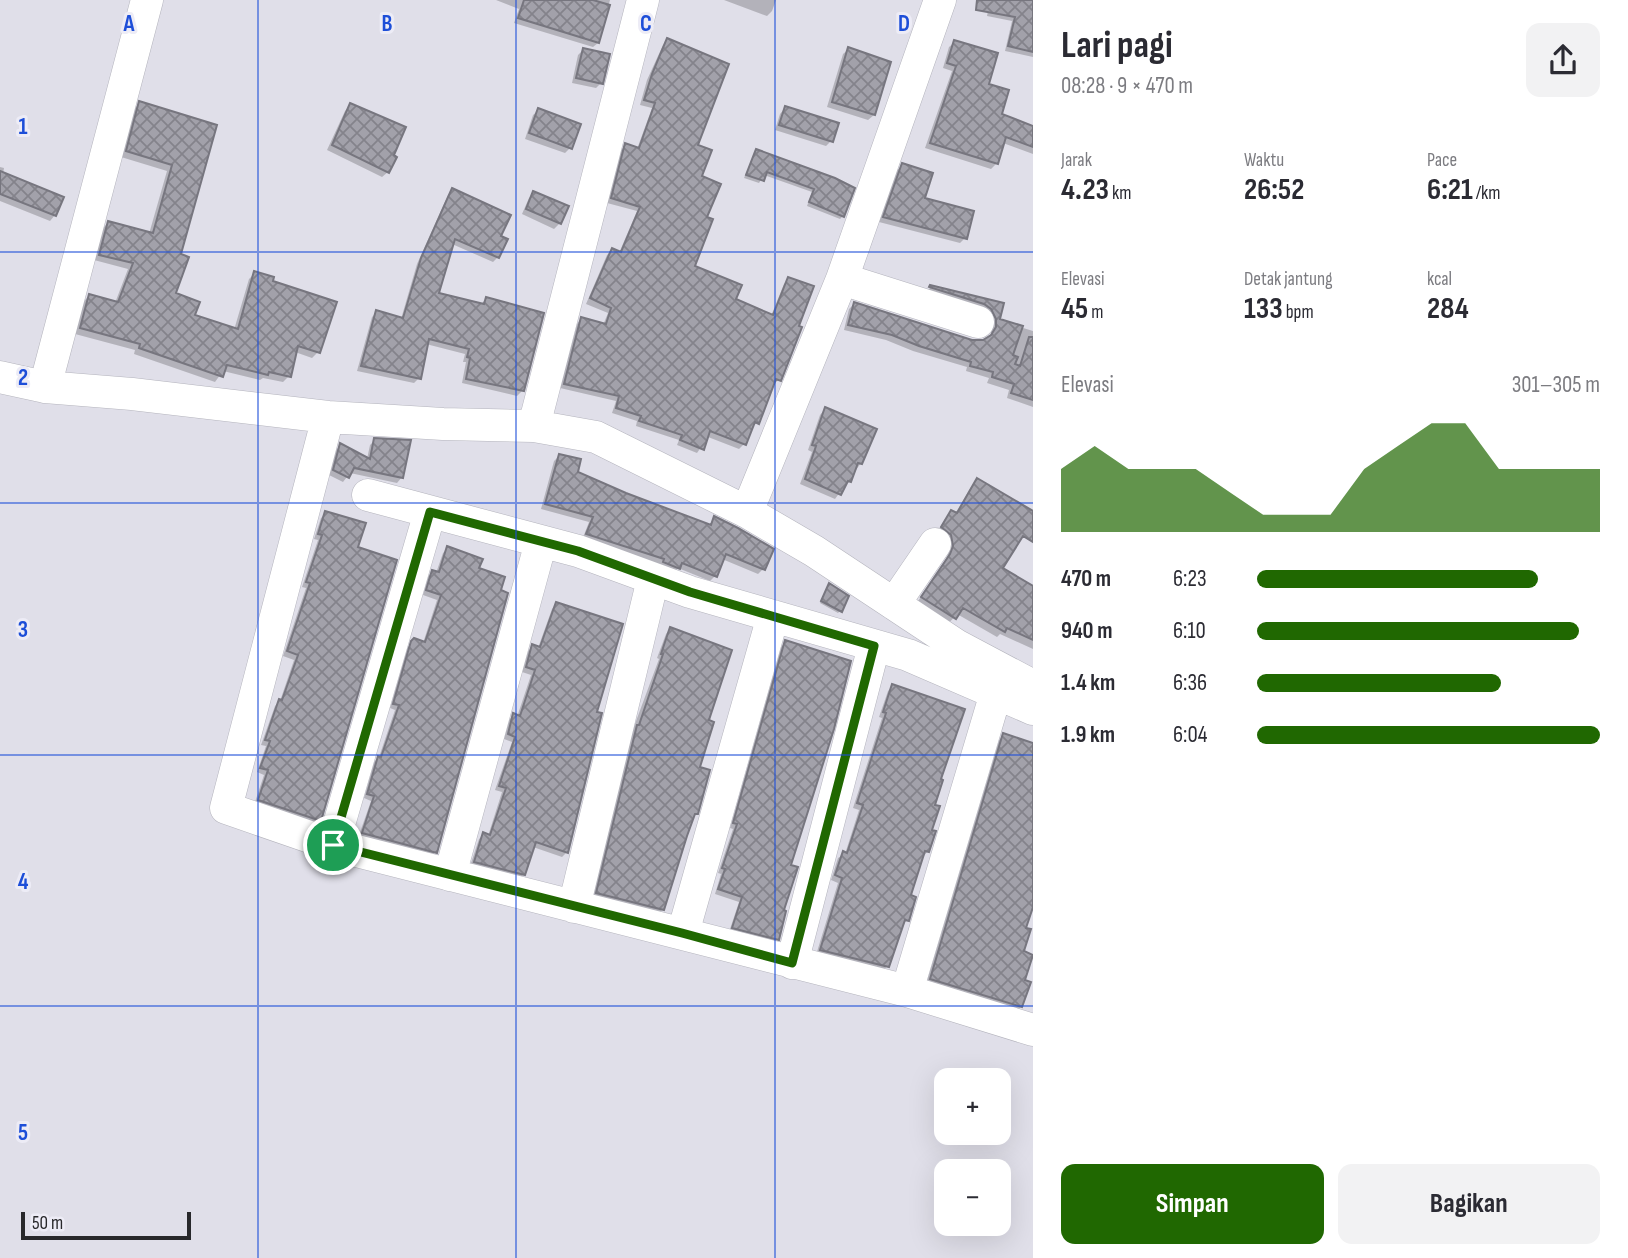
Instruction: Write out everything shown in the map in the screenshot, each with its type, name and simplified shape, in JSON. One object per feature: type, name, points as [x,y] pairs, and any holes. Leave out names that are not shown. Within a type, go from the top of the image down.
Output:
[{"type":"street","points":[[46,387],[147,0]]},
{"type":"street","points":[[534,426],[643,0]]},
{"type":"street","points":[[747,512],[842,279],[940,0]]},
{"type":"street","points":[[842,279],[978,322]]},
{"type":"street","points":[[0,377],[46,387],[132,394],[328,417],[534,426],[596,437],[747,512],[814,551],[956,645],[1033,685]]},
{"type":"street","points":[[328,417],[226,808],[333,845],[907,991],[1033,1029]]},
{"type":"street","points":[[368,495],[578,551],[690,592],[908,655],[1033,709]]},
{"type":"street","points":[[333,845],[430,512]]},
{"type":"street","points":[[450,875],[541,542]]},
{"type":"street","points":[[894,604],[935,544]]},
{"type":"street","points":[[575,907],[653,579]]},
{"type":"street","points":[[682,933],[772,616]]},
{"type":"street","points":[[792,963],[874,646]]},
{"type":"street","points":[[907,991],[996,693]]},
{"type":"building","points":[[524,0],[593,0],[610,5],[599,43],[518,18]]},
{"type":"building","points":[[977,0],[1033,0],[1033,52],[1008,46],[1015,17],[976,10]]},
{"type":"building","points":[[667,38],[729,64],[698,145],[712,150],[702,176],[721,184],[707,217],[713,219],[695,266],[742,285],[736,299],[773,315],[788,277],[814,286],[799,326],[802,327],[781,381],[776,379],[759,424],[755,422],[746,445],[710,431],[704,450],[680,440],[682,435],[639,421],[641,416],[616,408],[619,396],[564,384],[581,317],[606,324],[611,308],[590,298],[612,248],[621,252],[640,207],[611,198],[625,143],[639,148],[655,103],[644,100]]},
{"type":"building","points":[[954,40],[998,53],[989,84],[1009,90],[1002,114],[1033,126],[1033,147],[1006,137],[998,164],[930,143],[956,66],[947,63]]},
{"type":"building","points":[[848,47],[891,62],[875,115],[832,102]]},
{"type":"building","points":[[583,48],[610,54],[603,84],[576,78]]},
{"type":"building","points":[[139,101],[217,125],[181,254],[189,257],[176,293],[200,302],[195,315],[238,329],[254,271],[274,277],[273,281],[337,302],[320,353],[298,346],[291,377],[269,372],[268,375],[227,365],[223,377],[139,348],[140,344],[80,328],[89,294],[118,302],[133,263],[99,255],[108,221],[153,233],[172,165],[126,151]]},
{"type":"building","points":[[350,103],[406,127],[389,173],[332,145]]},
{"type":"building","points":[[785,106],[839,123],[833,142],[779,125]]},
{"type":"building","points":[[538,108],[581,124],[572,149],[529,133]]},
{"type":"building","points":[[756,149],[855,188],[844,217],[809,202],[814,189],[767,172],[764,181],[746,175]]},
{"type":"building","points":[[902,163],[933,173],[925,198],[974,211],[967,239],[883,217]]},
{"type":"building","points":[[0,171],[64,197],[56,216],[0,194]]},
{"type":"building","points":[[452,188],[511,215],[501,236],[508,239],[499,258],[455,239],[439,293],[484,304],[486,297],[544,313],[524,391],[466,379],[469,349],[429,339],[421,379],[361,366],[376,310],[403,318],[421,258]]},
{"type":"building","points":[[533,191],[569,206],[561,224],[526,209]]},
{"type":"building","points":[[930,285],[1004,303],[1000,319],[1023,326],[1013,355],[1018,357],[1015,364],[1020,366],[1029,337],[1033,337],[1033,400],[1011,393],[1014,384],[992,377],[993,372],[970,366],[971,362],[892,335],[848,325],[854,302],[972,340],[983,340],[991,335],[996,327],[996,319],[991,309],[984,304],[929,287]]},
{"type":"building","points":[[825,407],[877,429],[862,464],[858,463],[851,482],[848,481],[841,495],[805,479],[816,446],[812,445]]},
{"type":"building","points":[[374,438],[411,440],[403,478],[354,468],[349,478],[333,470],[340,443],[370,459]]},
{"type":"building","points":[[559,454],[581,459],[578,472],[626,493],[711,525],[714,516],[738,528],[774,549],[765,570],[726,554],[717,577],[682,563],[680,569],[663,562],[664,559],[586,534],[593,517],[545,504]]},
{"type":"building","points":[[977,478],[1033,511],[1033,542],[1023,536],[1003,568],[1033,586],[1033,640],[1007,628],[1005,632],[963,608],[956,619],[921,597],[953,546],[951,535],[941,527],[951,510],[957,513]]},
{"type":"building","points":[[325,511],[366,523],[358,547],[397,560],[321,821],[258,800],[268,770],[260,768],[270,741],[265,740],[298,655],[287,651],[310,583],[306,582],[322,535],[318,534]]},
{"type":"building","points":[[447,546],[483,559],[479,568],[505,577],[501,590],[508,593],[437,853],[362,833],[374,796],[367,794],[378,756],[381,757],[399,705],[393,704],[411,641],[414,638],[425,642],[441,595],[426,590],[432,570],[439,572]]},
{"type":"building","points":[[829,583],[849,596],[842,612],[821,601]]},
{"type":"building","points":[[556,602],[623,624],[597,712],[602,713],[568,853],[536,842],[525,875],[474,862],[483,832],[490,835],[506,788],[499,786],[515,737],[508,734],[513,713],[520,716],[535,670],[526,667],[532,644],[540,647]]},
{"type":"building","points":[[670,627],[732,650],[709,720],[714,722],[700,767],[710,770],[698,814],[695,814],[687,836],[664,910],[596,893],[637,725]]},
{"type":"building","points":[[785,640],[851,661],[834,729],[791,865],[798,867],[784,910],[786,911],[779,940],[732,928],[742,897],[718,889],[737,824],[733,823]]},
{"type":"building","points":[[892,684],[965,709],[941,779],[943,780],[935,805],[940,806],[932,830],[936,831],[929,852],[925,851],[911,895],[916,897],[909,921],[905,920],[889,967],[820,950],[842,878],[835,875],[843,851],[847,853],[863,805],[857,803],[886,713],[883,712]]},
{"type":"building","points":[[1003,733],[1033,743],[1033,907],[1026,928],[1031,929],[1024,951],[1033,955],[1025,980],[1031,982],[1022,1007],[930,979]]},
{"type":"route","points":[[430,512],[578,551],[690,592],[874,646],[792,963],[333,845],[430,512]]}]
